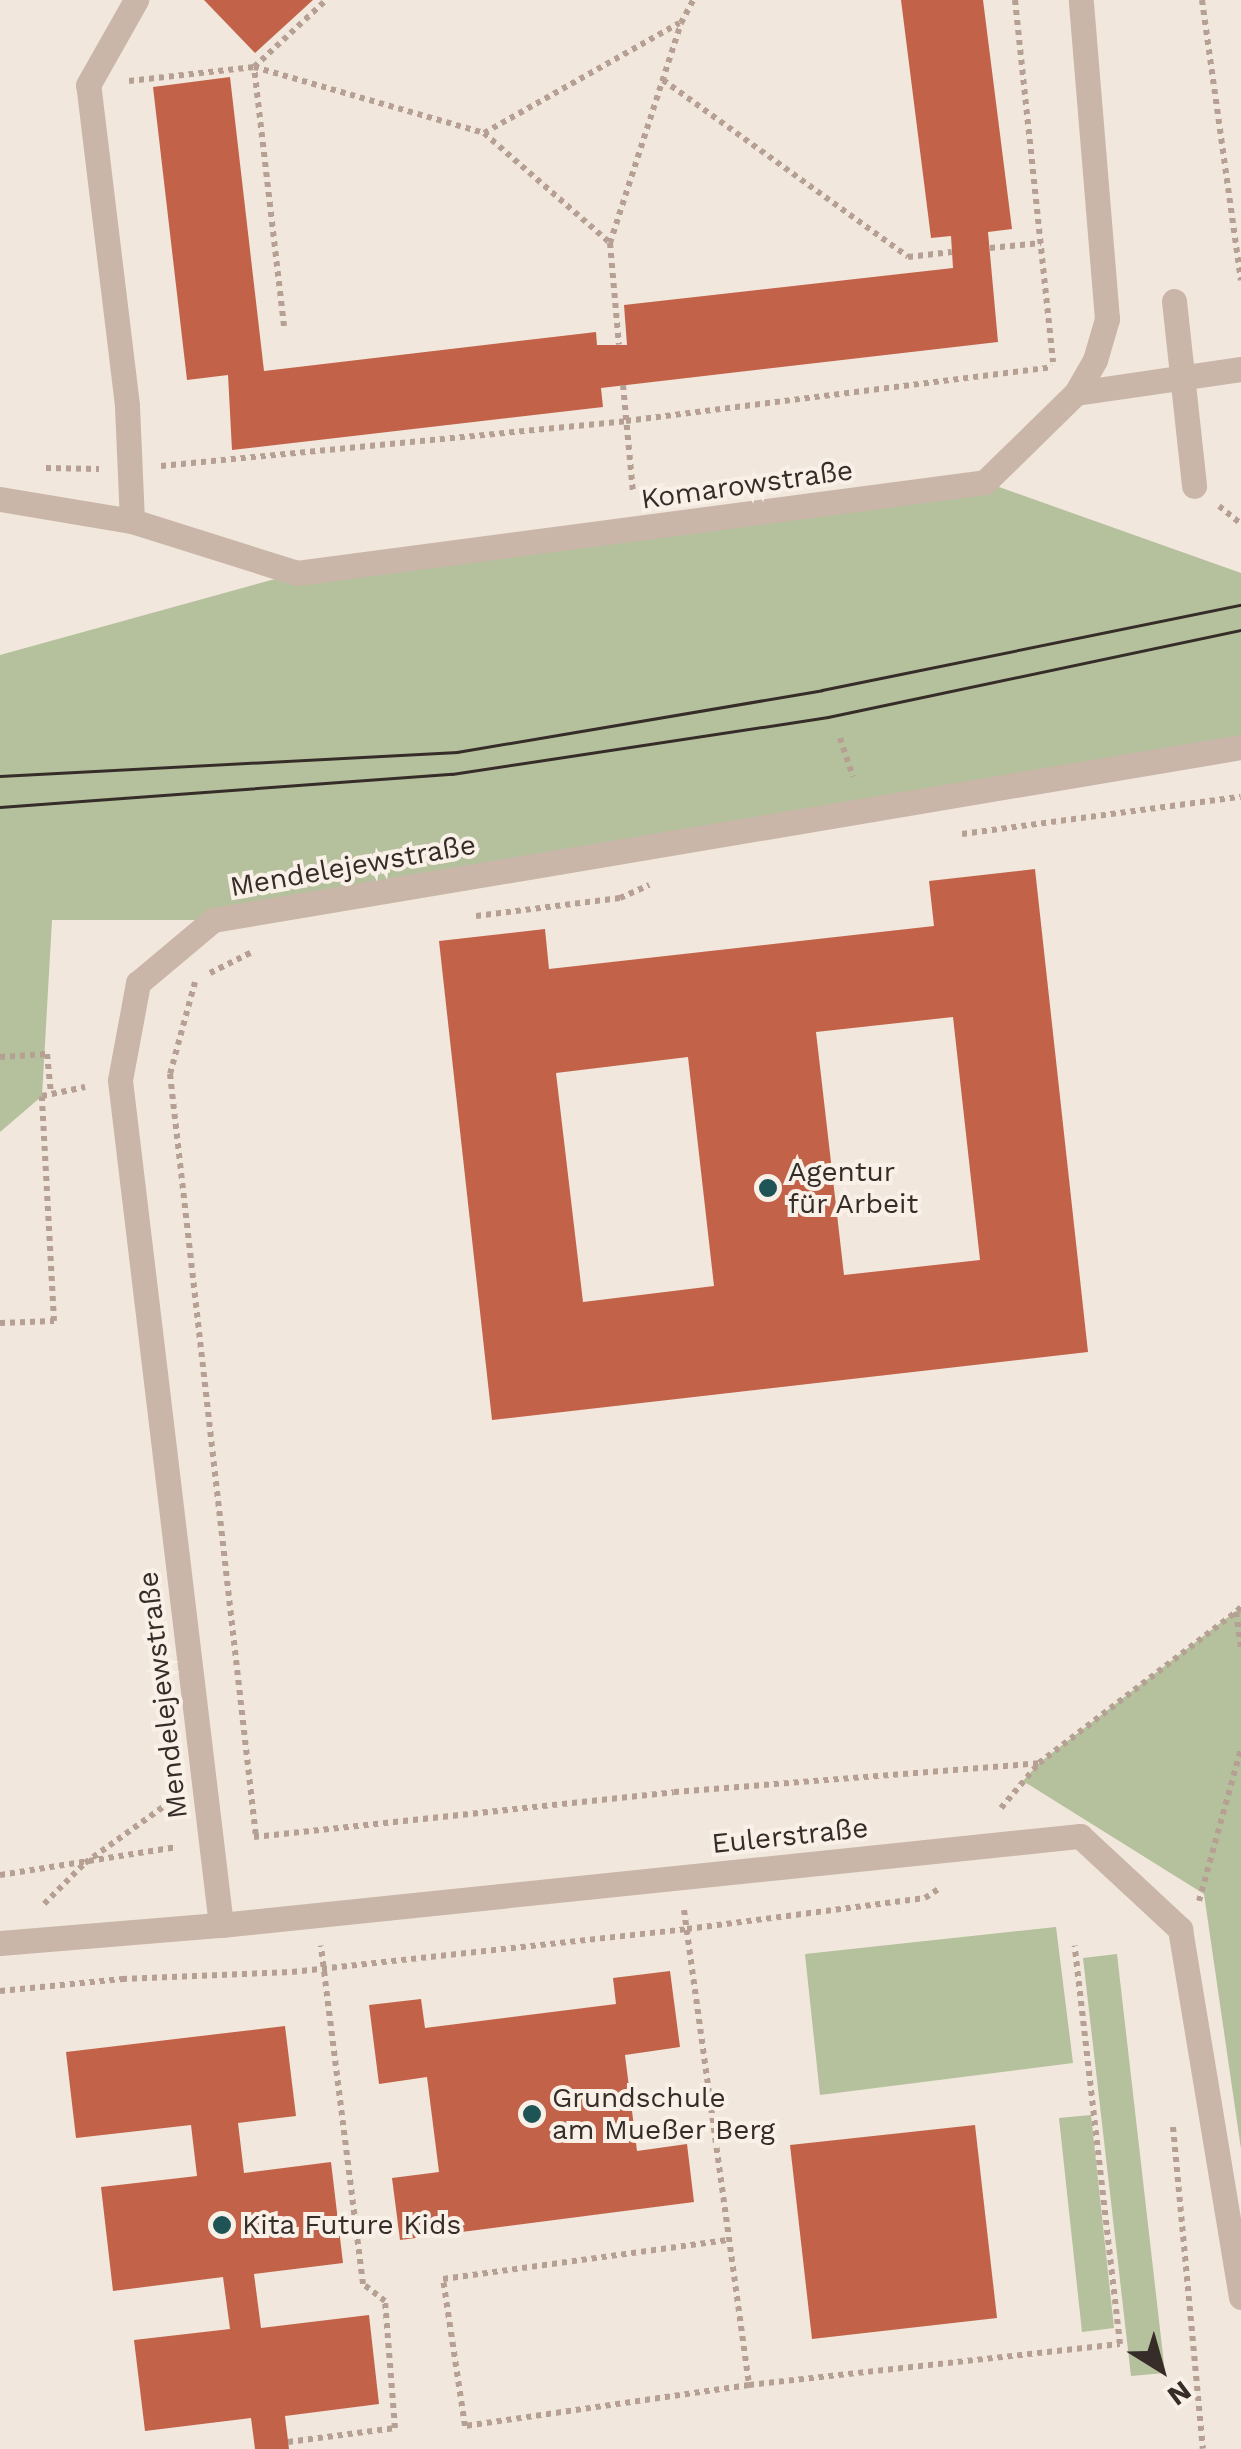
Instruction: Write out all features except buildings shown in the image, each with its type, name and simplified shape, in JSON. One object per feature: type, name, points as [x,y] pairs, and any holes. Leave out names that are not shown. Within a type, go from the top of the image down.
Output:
[{"type":"street","points":[[132,522],[127,405],[88,85],[136,0]]},
{"type":"street","name":"Komarowstraße","points":[[0,499],[132,522],[297,573],[984,482],[1076,393],[1094,360],[1106,320],[1081,0]]},
{"type":"street","points":[[1174,301],[1194,486]]},
{"type":"street","points":[[1076,393],[1241,369]]},
{"type":"street","name":"Mendelejewstraße","points":[[222,1924],[120,1080],[138,983],[214,920],[1241,747]]},
{"type":"street","name":"Eulerstraße","points":[[0,1943],[317,1915],[1080,1836],[1180,1929],[1241,2297]]},
{"type":"path","points":[[254,67],[326,0]]},
{"type":"path","points":[[620,345],[610,244],[681,22],[693,0]]},
{"type":"path","points":[[1015,0],[1054,367]]},
{"type":"path","points":[[1202,0],[1241,280]]},
{"type":"path","points":[[484,133],[681,22]]},
{"type":"path","points":[[88,85],[254,67],[484,133],[610,244]]},
{"type":"path","points":[[254,67],[284,326]]},
{"type":"path","points":[[663,80],[908,257],[952,252]]},
{"type":"path","points":[[1232,212],[1241,211]]},
{"type":"path","points":[[990,248],[1041,243]]},
{"type":"path","points":[[37,468],[130,469],[626,421],[1094,360]]},
{"type":"path","points":[[623,385],[636,530]]},
{"type":"path","points":[[950,836],[1241,797]]},
{"type":"path","points":[[466,917],[620,898],[652,884]]},
{"type":"path","points":[[256,1837],[170,1074],[196,980],[259,948]]},
{"type":"path","points":[[0,1057],[47,1054],[51,1094]]},
{"type":"path","points":[[0,1323],[54,1321],[42,1096],[120,1080]]},
{"type":"path","points":[[1239,1610],[1241,1647]]},
{"type":"path","points":[[969,1848],[1039,1762],[1239,1610]]},
{"type":"path","points":[[0,1875],[210,1842],[674,1792],[1039,1762]]},
{"type":"path","points":[[84,1863],[204,1778]]},
{"type":"path","points":[[680,1878],[749,2385]]},
{"type":"path","points":[[0,1990],[323,1967],[687,1928],[925,1898],[950,1880]]},
{"type":"path","points":[[288,2442],[395,2428],[385,2301],[363,2284],[317,1915]]},
{"type":"path","points":[[729,2240],[443,2279],[465,2426],[749,2385],[1120,2344],[1074,1946]]},
{"type":"green space","points":[[985,482],[1241,573],[1241,747],[213,920],[52,920],[42,1096],[0,1132],[0,655],[297,573]]},
{"type":"green space","points":[[1241,1607],[1241,2149],[1204,1894],[1023,1781],[1039,1763]]},
{"type":"green space","points":[[1056,1927],[1073,2063],[820,2095],[805,1954]]},
{"type":"green space","points":[[1117,1954],[1165,2373],[1131,2376],[1083,1958]]},
{"type":"green space","points":[[1091,2115],[1114,2328],[1082,2332],[1059,2118]]},
{"type":"tram line","points":[[0,776],[457,752],[822,690],[1241,605]]},
{"type":"tram line","points":[[0,807],[452,774],[828,717],[1241,630]]},
{"type":"place","name":"Agentur für Arbeit","points":[[768,1188]]},
{"type":"place","name":"Grundschule am Mueßer Berg","points":[[532,2114]]},
{"type":"place","name":"Kita Future Kids","points":[[222,2225]]}]
